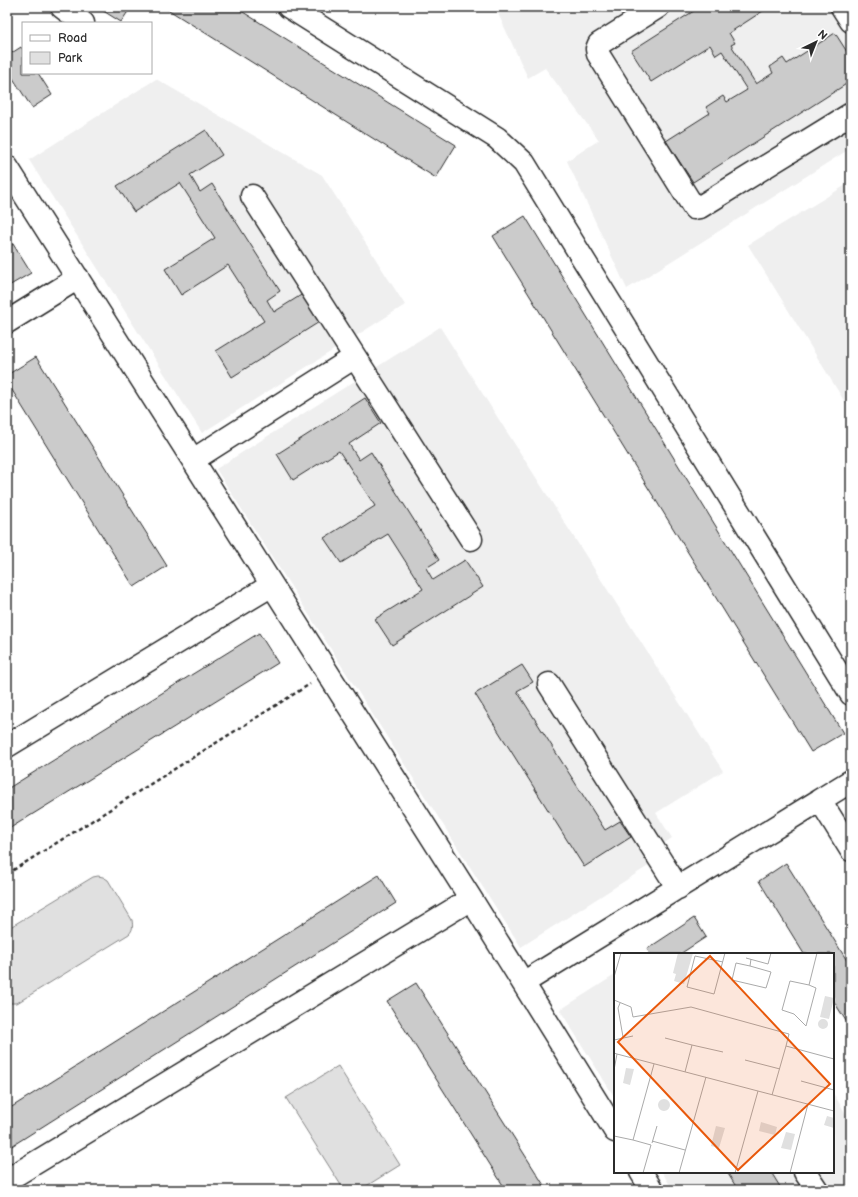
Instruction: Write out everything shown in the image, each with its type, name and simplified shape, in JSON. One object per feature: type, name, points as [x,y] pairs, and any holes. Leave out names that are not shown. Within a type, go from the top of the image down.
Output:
[{"type":"lane","points":[[62,7],[82,22]]},
{"type":"lane","points":[[289,7],[497,138],[524,163],[851,694]]},
{"type":"lane","points":[[658,7],[599,44],[597,49],[598,54],[694,208],[700,207],[851,114]]},
{"type":"lane","points":[[842,7],[851,22]]},
{"type":"lane","points":[[7,168],[471,899],[614,1129]]},
{"type":"lane","points":[[252,196],[471,539]]},
{"type":"lane","points":[[7,322],[78,278]]},
{"type":"lane","points":[[193,460],[355,357]]},
{"type":"lane","points":[[7,746],[272,585]]},
{"type":"lane","points":[[549,684],[678,888]]},
{"type":"lane","points":[[523,983],[851,781]]},
{"type":"lane","points":[[820,800],[851,850]]},
{"type":"lane","points":[[7,1180],[471,899]]},
{"type":"lane","points":[[641,1173],[652,1190]]},
{"type":"lane","points":[[807,1173],[817,1190]]},
{"type":"path","points":[[7,874],[328,673]]},
{"type":"shaded area","points":[[495,7],[851,7],[851,148],[627,289],[567,161],[599,140],[545,68],[528,78]]},
{"type":"shaded area","points":[[156,79],[322,175],[405,305],[202,433],[29,160]]},
{"type":"shaded area","points":[[851,182],[851,412],[748,245]]},
{"type":"shaded area","points":[[440,327],[723,771],[656,813],[672,838],[648,854],[653,863],[521,947],[216,469]]},
{"type":"shaded area","points":[[614,976],[614,1096],[560,1010]]},
{"type":"shaded area","points":[[834,1095],[851,1122],[851,1190],[673,1190],[663,1173],[834,1173]]},
{"type":"green space","points":[[98,876],[108,880],[132,920],[133,924],[129,934],[17,1003],[7,1003],[7,929],[93,877]]},
{"type":"green space","points":[[338,1066],[400,1165],[360,1190],[344,1190],[286,1098]]},
{"type":"building","points":[[97,7],[131,7],[121,22]]},
{"type":"building","points":[[164,7],[235,7],[456,145],[436,178]]},
{"type":"building","points":[[700,7],[769,7],[729,33],[735,43],[731,45],[756,84],[773,73],[770,67],[783,58],[787,64],[835,33],[851,58],[851,81],[693,182],[666,141],[710,113],[706,107],[723,96],[727,102],[747,90],[722,51],[716,55],[710,45],[651,82],[631,51]]},
{"type":"building","points":[[21,47],[22,74],[39,74],[52,95],[32,108],[7,69],[7,56]]},
{"type":"building","points":[[206,130],[222,155],[190,175],[200,192],[212,184],[280,291],[267,300],[274,312],[306,292],[324,319],[232,377],[216,351],[264,321],[228,265],[181,295],[165,269],[215,238],[180,183],[134,212],[117,186]]},
{"type":"building","points":[[525,216],[843,733],[811,752],[493,236]]},
{"type":"building","points":[[13,244],[31,273],[7,287],[7,248]]},
{"type":"building","points":[[36,357],[167,566],[134,587],[7,382],[7,375]]},
{"type":"building","points":[[365,398],[381,423],[349,444],[359,460],[371,452],[439,560],[426,568],[433,580],[465,560],[483,587],[392,645],[375,619],[423,589],[388,534],[341,563],[324,538],[375,506],[339,451],[293,480],[277,454]]},
{"type":"building","points":[[259,633],[278,663],[7,830],[7,789]]},
{"type":"building","points":[[522,665],[533,682],[517,691],[605,830],[620,821],[631,837],[584,867],[475,694]]},
{"type":"building","points":[[786,863],[851,967],[851,1029],[834,1002],[834,953],[803,953],[759,881]]},
{"type":"building","points":[[379,875],[396,903],[7,1149],[7,1110]]},
{"type":"building","points":[[694,918],[706,937],[682,953],[649,953],[647,949]]},
{"type":"building","points":[[416,983],[547,1190],[506,1190],[387,1001]]},
{"type":"building","points":[[728,1173],[772,1173],[782,1190],[738,1190]]}]
